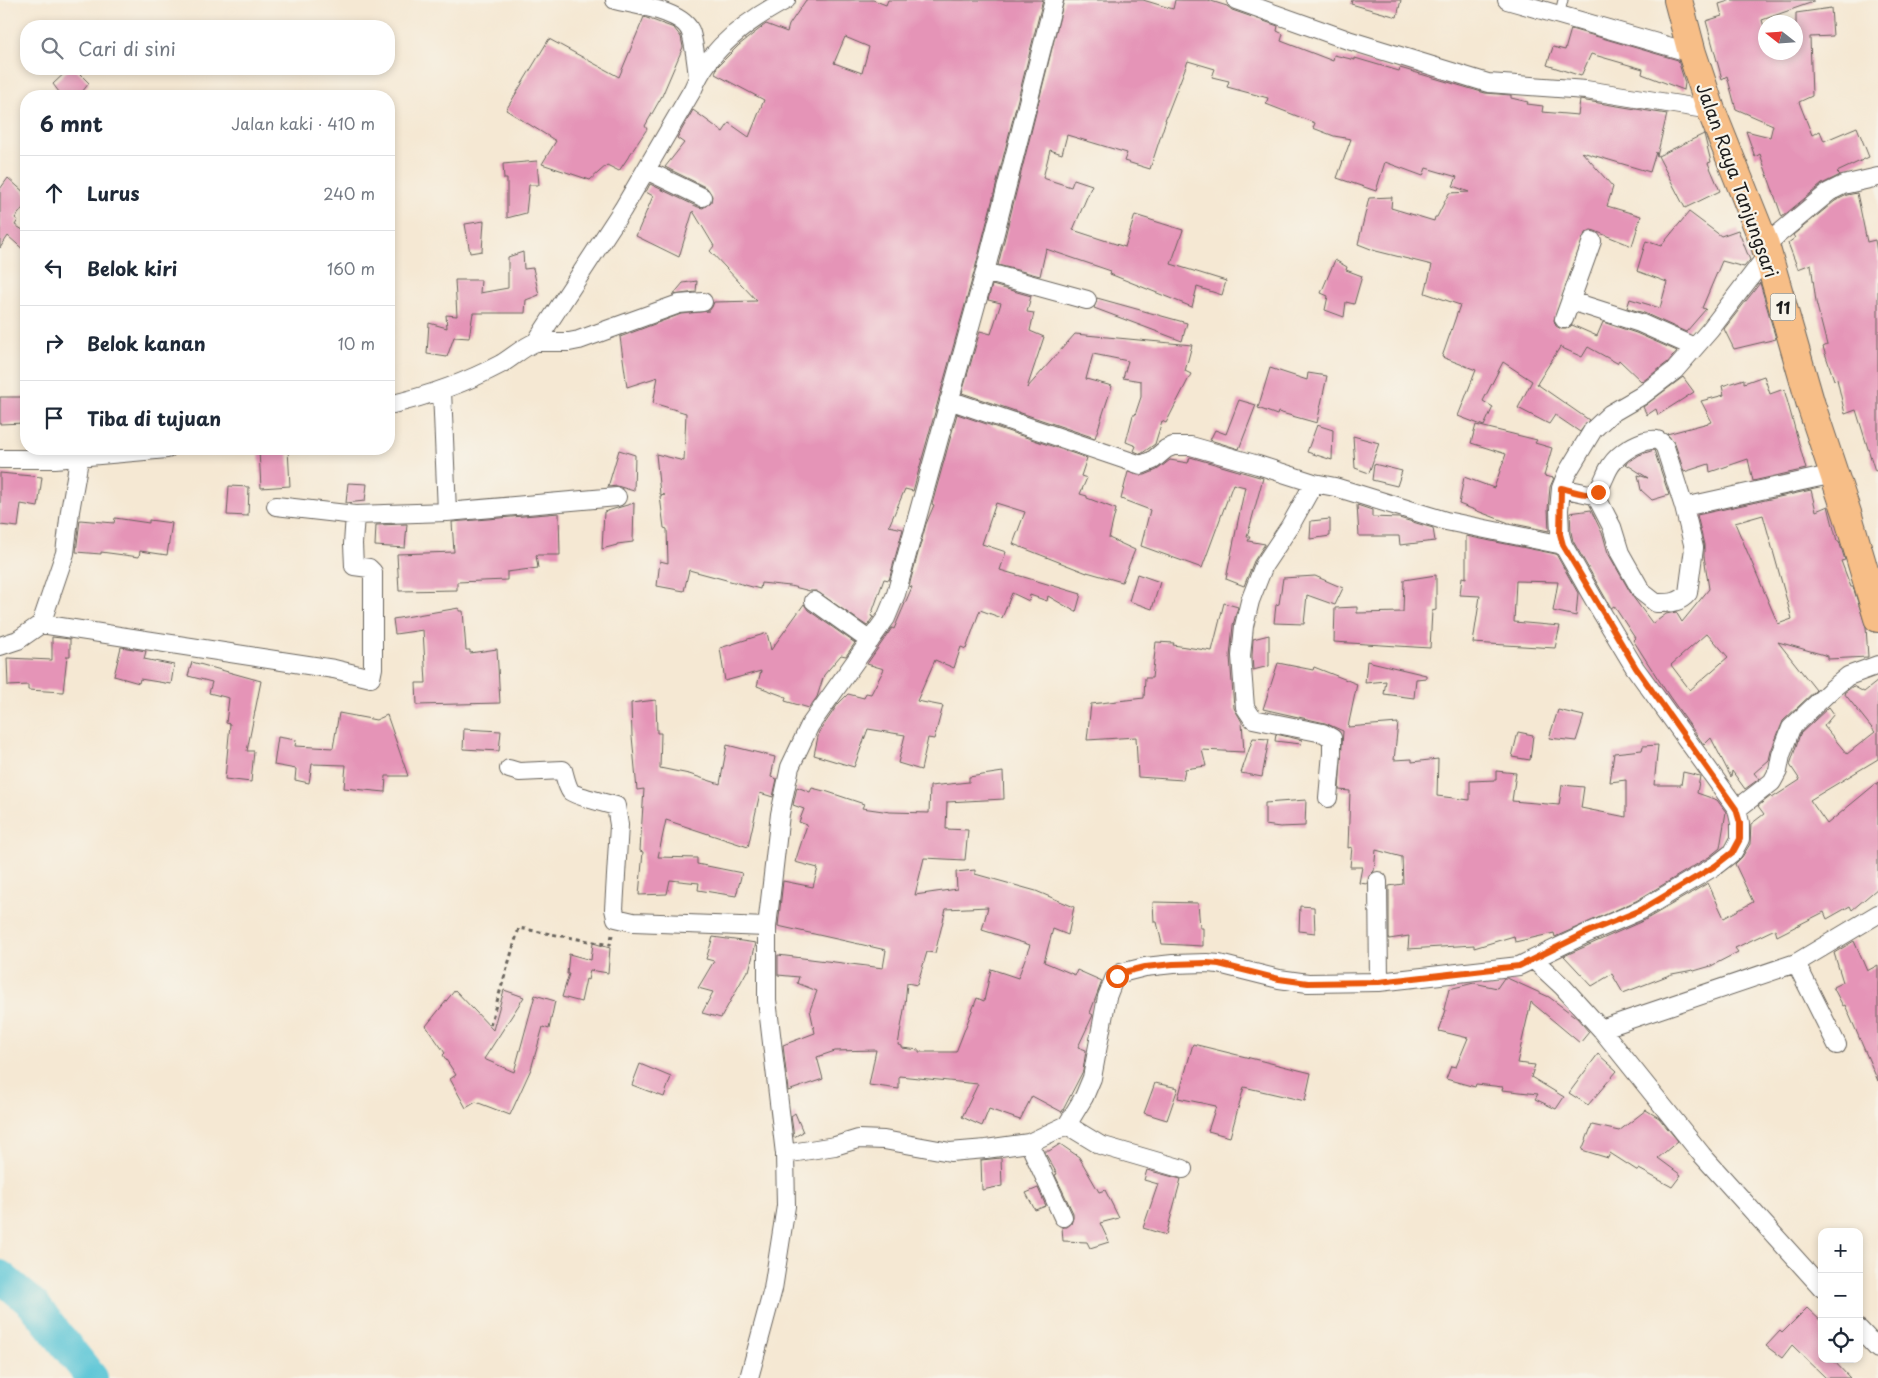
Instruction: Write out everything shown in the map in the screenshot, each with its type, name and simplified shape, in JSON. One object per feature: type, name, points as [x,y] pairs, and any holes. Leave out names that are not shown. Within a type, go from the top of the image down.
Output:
[{"type":"highway","name":"Jalan Raya Tanjungsari","points":[[1678,0],[1692,53],[1711,110],[1766,250],[1811,405],[1848,516],[1878,618]]},
{"type":"street","points":[[616,0],[660,10],[682,21],[691,32],[698,76]]},
{"type":"street","points":[[536,342],[646,170],[694,89],[698,76],[731,36],[765,11],[786,0]]},
{"type":"street","points":[[749,1378],[773,1289],[786,1206],[785,1154],[767,1000],[767,927],[780,814],[790,767],[810,725],[886,618],[896,594],[985,272],[1054,0]]},
{"type":"street","points":[[1236,0],[1348,40],[1488,83],[1586,90],[1711,110]]},
{"type":"street","points":[[1507,0],[1561,8],[1692,53]]},
{"type":"street","points":[[646,170],[702,197]]},
{"type":"street","points":[[785,1154],[835,1146],[858,1139],[884,1140],[950,1152],[1029,1143],[1067,1126],[1084,1097],[1092,1078],[1107,997],[1114,979],[1121,973],[1145,967],[1207,963],[1219,964],[1279,979],[1308,983],[1379,982],[1519,966],[1588,932],[1641,910],[1715,866],[1733,852],[1740,839],[1740,823],[1736,809],[1636,668],[1563,545],[1560,534],[1561,488],[1579,451],[1601,421],[1641,396],[1675,370],[1710,330],[1766,250],[1829,192],[1842,185],[1878,177]]},
{"type":"street","points":[[1564,319],[1592,241]]},
{"type":"street","points":[[985,272],[1087,300]]},
{"type":"street","points":[[1571,301],[1640,324],[1694,347]]},
{"type":"street","points":[[395,403],[442,390],[474,377],[503,363],[526,346],[536,342],[569,342],[579,340],[679,304],[703,302]]},
{"type":"street","points":[[442,390],[447,512]]},
{"type":"street","points":[[949,400],[1141,465],[1153,460],[1166,449],[1173,446],[1190,446],[1258,465],[1314,484],[1335,487],[1446,521],[1563,545]]},
{"type":"street","points":[[1652,439],[1658,440],[1665,447],[1684,507],[1694,548],[1688,594],[1683,599],[1674,602],[1656,603],[1642,592],[1620,554],[1612,527],[1595,494],[1609,468],[1619,456],[1638,444],[1652,439]]},
{"type":"street","points":[[0,460],[57,455]]},
{"type":"street","points":[[0,646],[18,640],[41,624],[65,553],[80,455]]},
{"type":"street","points":[[1684,507],[1834,474]]},
{"type":"street","points":[[1314,484],[1290,526],[1264,565],[1256,583],[1244,626],[1241,656],[1245,707],[1253,719],[1322,732],[1332,738],[1328,798]]},
{"type":"street","points":[[1561,488],[1595,494]]},
{"type":"street","points":[[276,506],[355,515],[447,512],[617,497]]},
{"type":"street","points":[[41,624],[334,669],[371,678],[373,674],[374,572],[368,568],[354,566],[355,515]]},
{"type":"street","points":[[814,601],[870,642]]},
{"type":"street","points":[[1736,809],[1772,782],[1778,771],[1781,755],[1791,728],[1848,676],[1878,665]]},
{"type":"street","points":[[509,770],[519,772],[563,770],[570,791],[575,796],[594,799],[616,806],[619,825],[614,909],[616,918],[633,922],[767,927]]},
{"type":"street","points":[[1378,881],[1379,982]]},
{"type":"street","points":[[1601,1029],[1796,963],[1878,914]]},
{"type":"street","points":[[1534,960],[1601,1029],[1702,1155],[1818,1284]]},
{"type":"street","points":[[1796,963],[1837,1045]]},
{"type":"street","points":[[1067,1126],[1100,1145],[1183,1169]]},
{"type":"street","points":[[1029,1143],[1063,1217]]},
{"type":"street","points":[[1863,1333],[1878,1350]]},
{"type":"path","points":[[490,1026],[519,928],[610,945],[616,918]]},
{"type":"building","points":[[806,0],[873,0],[886,5],[888,0],[1043,0],[975,269],[913,491],[905,489],[889,526],[903,529],[889,580],[884,579],[871,616],[873,617],[867,626],[816,591],[790,586],[761,583],[760,589],[689,570],[684,591],[657,586],[660,561],[668,563],[667,529],[664,528],[660,496],[665,495],[660,494],[656,454],[684,461],[686,413],[653,403],[658,377],[627,387],[620,337],[681,314],[709,311],[714,302],[757,301],[710,251],[714,246],[693,211],[679,257],[636,236],[653,196],[646,192],[650,184],[698,207],[703,208],[711,202],[712,196],[707,188],[665,167],[684,143],[677,138],[693,110],[723,132],[729,123],[749,137],[764,100],[715,74],[717,67],[739,45],[766,24],[787,32],[789,25]],"holes":[[[845,37],[869,47],[862,73],[834,63]]]},
{"type":"building","points":[[1064,0],[1143,0],[1173,9],[1175,0],[1208,0],[1278,26],[1277,31],[1283,34],[1281,41],[1333,61],[1334,55],[1355,60],[1355,58],[1399,71],[1400,68],[1485,93],[1511,95],[1511,98],[1528,102],[1527,104],[1543,106],[1542,112],[1578,115],[1580,100],[1667,114],[1657,156],[1656,152],[1650,172],[1582,152],[1613,187],[1607,206],[1641,216],[1632,246],[1595,231],[1591,230],[1585,233],[1554,320],[1556,326],[1561,329],[1566,329],[1572,325],[1597,336],[1603,322],[1636,333],[1677,351],[1668,362],[1642,382],[1619,360],[1617,363],[1588,347],[1582,357],[1560,347],[1537,384],[1589,420],[1580,432],[1555,415],[1549,424],[1518,408],[1532,381],[1503,362],[1483,401],[1493,407],[1484,426],[1458,416],[1476,370],[1442,357],[1460,305],[1425,293],[1432,265],[1376,251],[1358,244],[1369,198],[1392,197],[1391,208],[1434,221],[1449,193],[1469,192],[1453,186],[1457,177],[1426,168],[1423,176],[1385,162],[1376,191],[1337,178],[1351,139],[1334,136],[1313,128],[1315,123],[1266,104],[1268,98],[1227,87],[1229,81],[1212,77],[1215,69],[1188,61],[1165,120],[1150,169],[1124,161],[1127,153],[1067,135],[1062,154],[1050,150],[1043,178],[1071,187],[1074,179],[1092,185],[1073,230],[1125,247],[1135,215],[1183,230],[1171,264],[1226,281],[1222,295],[1197,287],[1192,307],[1110,274],[1111,271],[1046,249],[1040,276],[998,265]]},
{"type":"building","points":[[1352,0],[1401,0],[1397,17],[1351,4]]},
{"type":"building","points":[[1732,0],[1813,0],[1813,2],[1776,15],[1758,15],[1758,60],[1803,60],[1803,15],[1796,15],[1796,13],[1831,8],[1833,36],[1810,37],[1812,96],[1799,102],[1812,135],[1820,131],[1824,141],[1857,127],[1869,157],[1837,172],[1840,175],[1822,184],[1782,217],[1760,154],[1755,157],[1746,131],[1770,137],[1773,125],[1736,109],[1727,76],[1722,79],[1706,21],[1722,16],[1719,4]]},
{"type":"building","points":[[644,17],[674,28],[681,37],[683,47],[662,96],[645,126],[647,129],[619,171],[607,165],[590,180],[542,164],[556,141],[506,110],[549,39],[619,77]]},
{"type":"building","points":[[1571,29],[1678,60],[1685,83],[1684,90],[1642,74],[1643,69],[1591,54],[1581,76],[1547,65],[1553,47],[1565,50]]},
{"type":"building","points":[[63,75],[81,75],[89,83],[84,90],[58,90],[53,84]]},
{"type":"building","points":[[1704,134],[1711,162],[1708,163],[1720,191],[1685,208],[1658,156]]},
{"type":"building","points":[[537,161],[539,185],[529,185],[526,213],[507,218],[507,179],[504,179],[503,164]]},
{"type":"building","points":[[8,178],[20,189],[20,212],[15,218],[18,220],[15,225],[20,228],[20,247],[8,236],[0,248],[0,189]]},
{"type":"building","points":[[1857,193],[1867,242],[1875,240],[1878,258],[1878,470],[1875,471],[1856,410],[1845,414],[1837,379],[1834,380],[1823,347],[1827,345],[1816,302],[1811,264],[1798,269],[1788,243],[1795,238],[1793,235],[1835,201],[1847,195]]},
{"type":"building","points":[[1689,212],[1721,236],[1738,230],[1750,260],[1744,267],[1722,261],[1702,308],[1706,309],[1686,332],[1644,313],[1627,308],[1630,299],[1660,308],[1667,282],[1637,271],[1646,241],[1661,246]]},
{"type":"building","points":[[484,221],[482,251],[470,253],[465,224]]},
{"type":"building","points":[[523,252],[524,269],[533,268],[539,295],[526,300],[525,313],[473,313],[469,338],[454,337],[447,357],[427,354],[429,323],[447,328],[446,315],[457,316],[455,280],[481,280],[480,293],[508,288],[508,257]]},
{"type":"building","points":[[1335,260],[1347,267],[1346,270],[1362,276],[1354,304],[1346,302],[1344,317],[1325,310],[1328,296],[1321,293]]},
{"type":"building","points":[[697,281],[696,292],[673,295],[683,283]]},
{"type":"building","points":[[1760,283],[1776,339],[1734,349],[1724,329]]},
{"type":"building","points":[[992,285],[1031,296],[1027,312],[1034,313],[1030,331],[1044,337],[1027,388],[1075,334],[1192,345],[1185,371],[1191,374],[1166,423],[1162,421],[1155,444],[1141,454],[1134,451],[1136,446],[1126,442],[1133,415],[1135,415],[1141,397],[1141,381],[1123,378],[1128,361],[1093,354],[1086,379],[1112,386],[1095,438],[962,393],[980,331],[991,334],[1001,303],[988,300]]},
{"type":"building","points":[[1097,298],[1187,323],[1182,341],[1094,308]]},
{"type":"building","points":[[1270,368],[1307,380],[1308,373],[1327,376],[1317,423],[1278,412],[1277,415],[1258,408]]},
{"type":"building","points":[[1764,376],[1770,394],[1784,389],[1806,469],[1753,481],[1748,459],[1710,472],[1709,464],[1684,472],[1675,444],[1667,434],[1712,422],[1701,401],[1724,395],[1722,386],[1744,379],[1744,383]]},
{"type":"building","points":[[1683,377],[1694,392],[1658,415],[1656,409],[1647,415],[1643,407]]},
{"type":"building","points":[[0,397],[20,397],[20,423],[0,424]]},
{"type":"building","points":[[1239,400],[1256,405],[1239,449],[1210,440],[1215,430],[1226,434]]},
{"type":"building","points":[[957,414],[1087,458],[1081,476],[1087,478],[1080,494],[1116,509],[1109,538],[1135,550],[1122,582],[1087,573],[1013,544],[1025,512],[996,503],[982,544],[1006,552],[1000,570],[1081,594],[1076,612],[1048,596],[1047,601],[1030,595],[1029,601],[1012,593],[1002,618],[980,610],[966,649],[961,647],[954,668],[935,660],[917,701],[943,706],[934,739],[928,738],[921,770],[898,763],[905,735],[868,729],[854,767],[814,755],[819,732],[838,704],[848,694],[864,698],[866,693],[871,694],[884,669],[867,664],[892,628],[894,629],[912,587],[909,586],[926,524],[934,505],[932,504]]},
{"type":"building","points":[[1317,425],[1333,430],[1332,460],[1307,452]]},
{"type":"building","points":[[1476,425],[1537,440],[1535,443],[1552,448],[1544,476],[1554,478],[1550,487],[1549,531],[1509,523],[1459,504],[1464,477],[1494,488],[1506,454],[1471,443]]},
{"type":"building","points":[[1353,436],[1379,443],[1369,473],[1355,468]]},
{"type":"building","points":[[619,450],[635,455],[634,491],[617,486],[608,487]]},
{"type":"building","points":[[1654,450],[1669,495],[1652,500],[1641,490],[1638,475],[1648,478],[1626,464],[1639,455]]},
{"type":"building","points":[[259,455],[288,455],[290,486],[261,488]]},
{"type":"building","points":[[1190,457],[1263,478],[1247,537],[1250,537],[1248,541],[1265,544],[1254,561],[1244,586],[1226,579],[1245,487],[1233,484],[1202,568],[1141,546],[1150,510],[1121,499],[1128,472],[1145,475],[1157,470],[1170,460],[1188,463]]},
{"type":"building","points":[[1374,464],[1402,471],[1397,486],[1372,480]]},
{"type":"building","points":[[0,473],[42,477],[38,507],[21,504],[18,527],[0,525]]},
{"type":"building","points":[[348,483],[367,484],[365,501],[346,503]]},
{"type":"building","points":[[229,486],[249,487],[248,516],[227,515]]},
{"type":"building","points":[[1811,490],[1816,511],[1828,506],[1837,541],[1839,541],[1845,560],[1841,561],[1851,587],[1853,587],[1866,627],[1868,657],[1828,659],[1828,656],[1778,642],[1816,690],[1783,721],[1769,760],[1754,773],[1759,779],[1745,789],[1732,771],[1731,777],[1711,738],[1704,745],[1669,696],[1633,640],[1635,638],[1614,606],[1611,608],[1573,541],[1571,532],[1570,513],[1591,510],[1603,535],[1608,553],[1633,597],[1653,624],[1666,614],[1676,612],[1682,622],[1709,589],[1704,545],[1697,515]],"holes":[[[1763,515],[1792,619],[1778,624],[1735,523]],[[1707,633],[1728,657],[1690,690],[1671,665]]]},
{"type":"building","points":[[634,503],[633,542],[617,544],[602,549],[604,512]]},
{"type":"building","points":[[1357,505],[1372,510],[1372,517],[1399,518],[1433,528],[1435,541],[1400,545],[1399,536],[1359,536]]},
{"type":"building","points":[[559,513],[560,555],[536,555],[538,568],[507,572],[507,580],[457,582],[457,590],[399,591],[397,554],[454,552],[452,522]]},
{"type":"building","points":[[115,518],[149,523],[149,520],[172,523],[167,555],[140,551],[139,557],[101,552],[101,554],[76,552],[80,520],[114,523]]},
{"type":"building","points":[[1330,519],[1330,536],[1310,539],[1311,521]]},
{"type":"building","points":[[407,524],[405,548],[375,546],[376,525]]},
{"type":"building","points":[[1466,536],[1556,554],[1578,593],[1576,616],[1553,611],[1558,582],[1516,581],[1514,622],[1560,626],[1555,648],[1473,643],[1480,596],[1460,595],[1462,577],[1466,578]]},
{"type":"building","points":[[1137,574],[1160,582],[1152,609],[1129,601]]},
{"type":"building","points":[[1436,575],[1436,610],[1432,611],[1430,648],[1334,642],[1335,608],[1357,607],[1357,613],[1403,612],[1404,580]]},
{"type":"building","points":[[1315,576],[1343,588],[1335,605],[1307,595],[1304,624],[1274,623],[1276,605],[1279,604],[1283,578]]},
{"type":"building","points":[[1224,603],[1238,607],[1233,625],[1230,657],[1234,708],[1242,722],[1244,752],[1202,750],[1206,766],[1185,769],[1183,780],[1138,777],[1136,737],[1087,740],[1091,704],[1144,698],[1145,678],[1152,678],[1156,642],[1174,643],[1173,645],[1212,651]]},
{"type":"building","points":[[804,604],[808,610],[855,643],[846,656],[841,655],[824,675],[817,697],[809,708],[785,701],[786,697],[757,686],[761,671],[725,681],[720,648],[767,633],[771,650]]},
{"type":"building","points":[[459,608],[459,611],[463,611],[466,650],[470,650],[470,653],[497,649],[500,703],[417,705],[416,683],[426,683],[423,630],[395,634],[393,619]]},
{"type":"building","points":[[1269,635],[1269,666],[1253,670],[1253,639]]},
{"type":"building","points":[[52,637],[70,639],[70,656],[67,656],[63,692],[28,690],[28,685],[8,686],[7,658],[52,660]]},
{"type":"building","points":[[121,647],[146,651],[144,659],[174,665],[171,684],[140,679],[139,683],[114,676]]},
{"type":"building","points":[[1367,661],[1426,675],[1426,678],[1416,679],[1414,698],[1384,694],[1386,681],[1365,683]]},
{"type":"building","points":[[192,662],[261,681],[247,751],[254,751],[251,782],[225,779],[230,724],[226,723],[229,698],[209,693],[212,682],[188,676]]},
{"type":"building","points":[[1278,663],[1313,670],[1314,667],[1357,684],[1348,727],[1398,723],[1394,760],[1412,759],[1412,762],[1438,759],[1437,796],[1470,800],[1470,781],[1496,780],[1496,771],[1516,773],[1512,801],[1559,805],[1562,785],[1584,787],[1581,808],[1626,817],[1626,780],[1610,782],[1614,753],[1642,750],[1643,746],[1658,745],[1654,785],[1681,785],[1683,772],[1700,776],[1697,793],[1717,800],[1726,812],[1720,848],[1709,857],[1636,901],[1555,937],[1554,933],[1515,942],[1514,936],[1474,948],[1474,945],[1408,949],[1409,936],[1389,939],[1389,886],[1403,884],[1402,857],[1376,850],[1374,871],[1369,876],[1367,884],[1359,883],[1362,867],[1350,867],[1352,847],[1348,848],[1350,791],[1339,790],[1343,731],[1325,723],[1263,709]]},
{"type":"building","points":[[1878,681],[1878,759],[1810,800],[1827,824],[1878,782],[1878,888],[1852,910],[1850,906],[1827,919],[1824,912],[1777,936],[1775,929],[1735,948],[1738,952],[1711,966],[1672,974],[1623,993],[1612,974],[1592,986],[1564,956],[1645,920],[1708,883],[1724,918],[1753,902],[1735,864],[1750,844],[1751,824],[1764,814],[1758,806],[1771,796],[1772,798],[1800,780],[1790,765],[1800,734],[1829,707],[1834,714],[1824,726],[1847,754],[1875,732],[1844,693],[1853,686],[1864,692]]},
{"type":"building","points":[[656,700],[657,733],[661,733],[660,768],[689,774],[720,784],[727,745],[775,757],[771,777],[777,779],[773,797],[760,793],[748,847],[666,820],[658,857],[697,858],[697,864],[742,873],[736,896],[698,890],[699,883],[670,880],[667,894],[639,895],[643,852],[640,851],[644,789],[637,790],[631,703]]},
{"type":"building","points":[[1558,710],[1584,716],[1576,741],[1549,738]]},
{"type":"building","points":[[339,713],[376,720],[387,715],[408,776],[386,776],[385,792],[344,788],[346,765],[312,764],[309,783],[295,780],[296,769],[274,765],[278,737],[296,740],[295,746],[333,748]]},
{"type":"building","points":[[464,729],[501,731],[499,751],[463,749]]},
{"type":"building","points":[[1518,732],[1533,735],[1530,760],[1512,757]]},
{"type":"building","points":[[1276,734],[1302,740],[1301,744],[1275,741]]},
{"type":"building","points":[[1253,738],[1269,739],[1262,777],[1241,773]]},
{"type":"building","points":[[1003,772],[1004,799],[947,802],[946,829],[968,830],[965,860],[924,858],[915,895],[957,889],[956,872],[975,870],[975,874],[1036,891],[1074,907],[1068,935],[1053,929],[1044,962],[1075,975],[1077,970],[1102,981],[1090,1013],[1093,1015],[1078,1047],[1086,1050],[1083,1071],[1062,1112],[1032,1096],[1020,1120],[989,1109],[982,1126],[962,1117],[978,1084],[899,1076],[899,1089],[869,1085],[876,1050],[835,1051],[817,1057],[823,1079],[788,1091],[783,1045],[815,1033],[810,1010],[817,991],[797,983],[799,977],[778,975],[778,955],[883,968],[886,950],[778,926],[783,881],[813,887],[818,868],[795,862],[807,825],[799,822],[804,809],[793,805],[797,787],[810,792],[812,788],[828,792],[864,804],[862,808],[890,812],[929,813],[930,786],[969,782],[969,777]],"holes":[[[988,907],[982,930],[1030,945],[1018,978],[991,969],[984,1001],[977,998],[956,1052],[919,1052],[919,1050],[902,1048],[902,1046],[898,1045],[907,983],[917,985],[927,952],[935,953],[946,909]]]},
{"type":"building","points":[[1306,800],[1305,826],[1280,827],[1265,825],[1265,803]]},
{"type":"building","points":[[1153,902],[1198,903],[1200,928],[1203,928],[1203,946],[1162,944],[1157,922],[1154,922]]},
{"type":"building","points":[[1300,906],[1314,907],[1315,933],[1299,931]]},
{"type":"building","points":[[713,937],[756,943],[749,971],[747,971],[721,1018],[702,1013],[713,992],[698,988],[714,961],[706,959]]},
{"type":"building","points":[[1854,941],[1867,971],[1878,965],[1878,1081],[1845,1005],[1843,1006],[1833,987],[1843,982],[1834,953]]},
{"type":"building","points":[[593,943],[610,948],[608,973],[590,970],[581,1002],[562,997],[569,974],[567,974],[569,954],[591,960]]},
{"type":"building","points":[[1504,978],[1549,997],[1577,1018],[1589,1032],[1580,1043],[1531,1002],[1517,1063],[1535,1065],[1531,1077],[1564,1097],[1556,1109],[1535,1099],[1538,1094],[1502,1090],[1503,1087],[1476,1084],[1475,1087],[1446,1079],[1451,1066],[1456,1067],[1468,1038],[1439,1031],[1446,1010],[1444,1009],[1449,989],[1474,983],[1497,988]]},
{"type":"building","points":[[455,990],[493,1030],[504,990],[524,997],[484,1059],[514,1072],[535,995],[555,1001],[549,1029],[543,1027],[531,1069],[510,1115],[476,1102],[466,1108],[450,1079],[456,1075],[443,1055],[445,1053],[426,1026]]},
{"type":"building","points":[[1193,1044],[1311,1073],[1305,1101],[1244,1087],[1230,1137],[1208,1131],[1216,1106],[1178,1098]]},
{"type":"building","points":[[1598,1054],[1617,1071],[1588,1105],[1569,1093]]},
{"type":"building","points":[[640,1064],[671,1077],[664,1097],[632,1085]]},
{"type":"building","points":[[1155,1083],[1178,1088],[1167,1120],[1144,1113]]},
{"type":"building","points":[[1646,1110],[1659,1118],[1678,1141],[1658,1158],[1681,1175],[1672,1187],[1639,1169],[1638,1171],[1610,1153],[1608,1158],[1582,1150],[1592,1125],[1619,1131]]},
{"type":"building","points":[[795,1113],[803,1132],[794,1137],[791,1116]]},
{"type":"building","points":[[1060,1144],[1079,1157],[1099,1192],[1105,1190],[1119,1218],[1100,1223],[1109,1242],[1090,1248],[1087,1242],[1063,1241],[1062,1227],[1067,1227],[1071,1224],[1073,1213],[1055,1175],[1057,1174],[1044,1151],[1049,1151]]},
{"type":"building","points":[[1001,1158],[1002,1186],[982,1190],[981,1160]]},
{"type":"building","points":[[1147,1170],[1181,1179],[1166,1235],[1143,1228],[1158,1184],[1144,1180]]},
{"type":"building","points":[[1038,1188],[1046,1206],[1035,1210],[1026,1193]]},
{"type":"building","points":[[1807,1308],[1818,1318],[1818,1363],[1836,1363],[1850,1378],[1826,1378],[1792,1345],[1782,1358],[1766,1346],[1780,1331],[1782,1333]]},
{"type":"waterway","points":[[0,1276],[34,1305],[92,1378]]},
{"type":"route","points":[[1117,976],[1121,973],[1145,967],[1207,963],[1247,970],[1279,979],[1308,983],[1379,982],[1519,966],[1588,932],[1641,910],[1682,887],[1733,852],[1740,839],[1740,823],[1736,809],[1636,668],[1563,545],[1560,534],[1561,488],[1589,494],[1598,492]]}]
